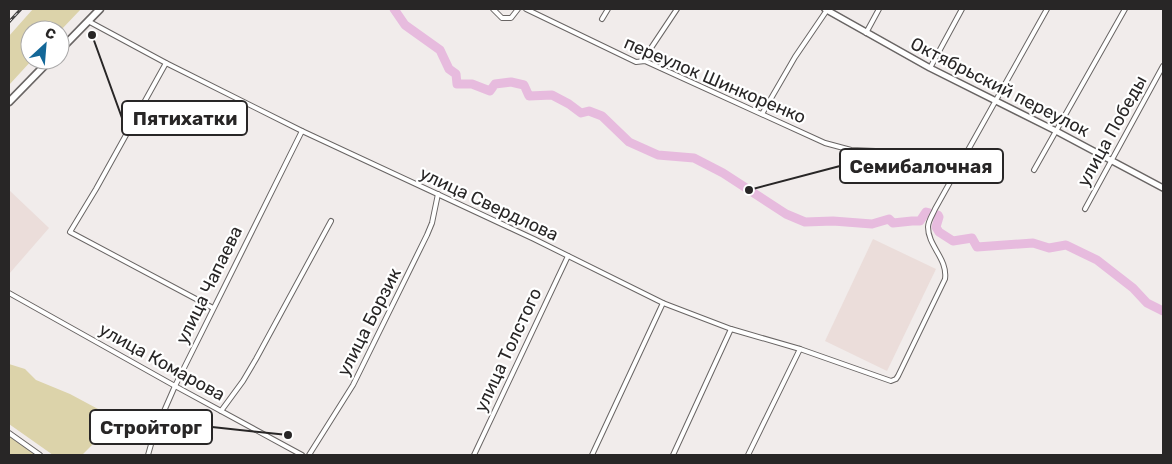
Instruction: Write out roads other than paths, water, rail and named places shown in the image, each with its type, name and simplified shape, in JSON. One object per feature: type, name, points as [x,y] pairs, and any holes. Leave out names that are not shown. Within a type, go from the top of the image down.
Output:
[{"type":"main road","points":[[70,40],[100,9]]},
{"type":"main road","points":[[9,102],[40,70]]},
{"type":"street","points":[[493,9],[502,18],[510,18],[518,9]]},
{"type":"street","name":"переулок Шинкоренко","points":[[526,9],[636,62],[645,61],[825,143],[850,150],[900,152]]},
{"type":"street","points":[[602,18],[608,9]]},
{"type":"street","points":[[645,61],[649,51],[677,9]]},
{"type":"street","points":[[762,114],[826,9]]},
{"type":"street","name":"Октябрьский переулок","points":[[826,9],[930,68],[1056,130],[1163,188]]},
{"type":"street","points":[[866,33],[878,9]]},
{"type":"street","points":[[930,68],[962,9]]},
{"type":"street","points":[[996,101],[1047,9]]},
{"type":"street","points":[[1034,170],[1125,9]]},
{"type":"street","name":"улица Свердлова","points":[[88,21],[166,63],[302,131],[534,239],[664,303],[731,328],[800,349],[891,381],[898,376],[946,273],[929,230],[929,223],[996,101]]},
{"type":"street","points":[[166,63],[96,190],[70,232],[213,308]]},
{"type":"street","name":"улица Победы","points":[[1084,209],[1163,66]]},
{"type":"street","name":"улица Чапаева","points":[[148,455],[154,434],[175,386],[302,131]]},
{"type":"street","name":"улица Борзик","points":[[309,455],[346,396],[378,335],[427,235],[432,223],[438,194]]},
{"type":"street","points":[[220,411],[243,381],[256,359],[331,221]]},
{"type":"street","name":"улица Толстого","points":[[474,455],[568,256]]},
{"type":"street","name":"улица Комарова","points":[[9,293],[302,455]]},
{"type":"street","points":[[592,455],[664,303]]},
{"type":"street","points":[[673,455],[731,328]]},
{"type":"street","points":[[748,455],[800,349]]},
{"type":"street","points":[[9,433],[40,455]]},
{"type":"waterway","points":[[394,9],[405,25],[440,50],[449,69],[456,74],[457,84],[472,84],[490,91],[495,84],[511,82],[524,85],[529,96],[552,95],[581,113],[589,111],[602,116],[629,142],[658,155],[694,158],[723,173],[786,214],[805,222],[833,221],[872,224],[889,219],[893,223],[920,221],[926,212],[938,215],[936,227],[939,232],[953,241],[972,238],[977,247],[1033,243],[1049,248],[1066,245],[1097,260],[1133,288],[1147,303],[1163,311]]},
{"type":"railway","points":[[9,22],[21,9]]},
{"type":"place","name":"Пятихатки","points":[[92,35]]},
{"type":"place","name":"Семибалочная","points":[[749,190]]},
{"type":"place","name":"Стройторг","points":[[288,435]]}]
